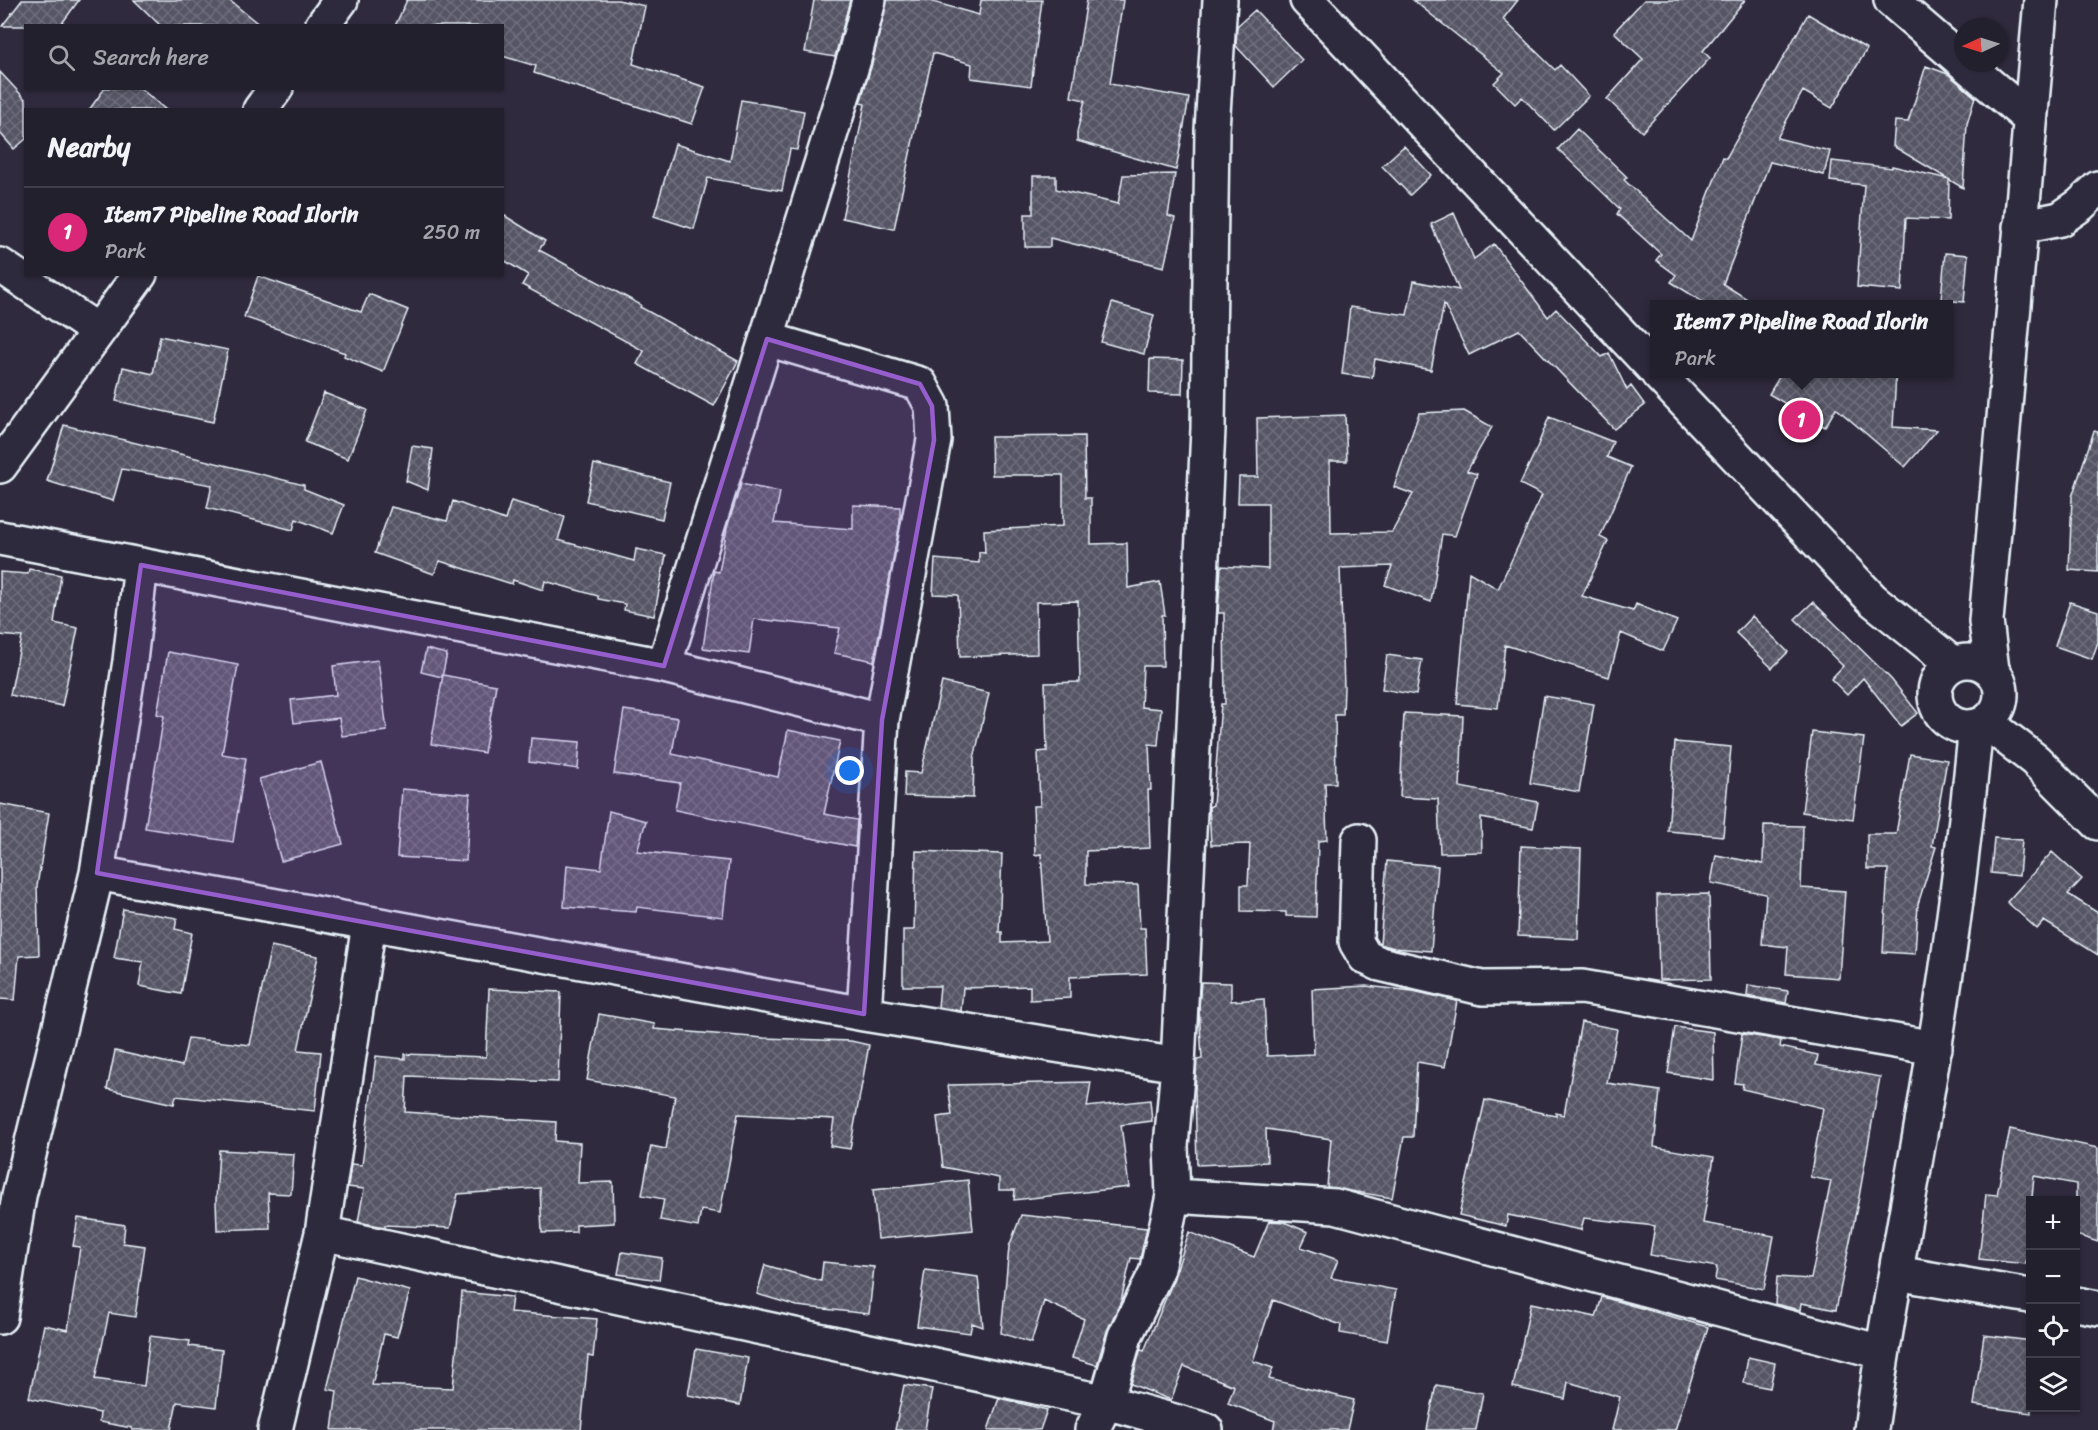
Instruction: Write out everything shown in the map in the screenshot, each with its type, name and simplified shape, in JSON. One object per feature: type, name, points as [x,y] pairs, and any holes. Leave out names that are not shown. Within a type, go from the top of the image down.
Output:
[{"type":"street","points":[[664,666],[854,59],[869,0]]},
{"type":"street","points":[[1099,1416],[1125,1336],[1156,1273],[1173,1196],[1171,1146],[1178,1065],[1208,429],[1212,130],[1220,0]]},
{"type":"street","points":[[1307,0],[1650,365]]},
{"type":"street","points":[[1892,0],[1954,53]]},
{"type":"street","points":[[1871,1430],[1881,1352],[1935,1048],[1981,708],[1986,621],[2041,0]]},
{"type":"street","points":[[1976,72],[2030,119]]},
{"type":"street","points":[[262,108],[275,90]]},
{"type":"street","points":[[2020,226],[2060,219],[2098,188]]},
{"type":"street","points":[[0,265],[98,331]]},
{"type":"street","points":[[0,466],[139,276]]},
{"type":"street","points":[[767,339],[920,384],[932,406],[934,440],[882,720],[864,1014]]},
{"type":"street","points":[[1662,378],[1873,600],[1949,670]]},
{"type":"street","points":[[0,538],[664,666],[882,720]]},
{"type":"street","points":[[0,1317],[19,1196],[98,873],[130,661],[141,566]]},
{"type":"street","points":[[1981,708],[1941,715],[1935,702],[1949,670],[1986,621]]},
{"type":"street","points":[[1949,670],[1971,660],[1982,664],[1981,708],[2098,823]]},
{"type":"street","points":[[1359,840],[1356,942],[1365,957],[1380,964],[1482,988],[1582,987],[1935,1048]]},
{"type":"street","points":[[98,873],[864,1014],[1178,1065]]},
{"type":"street","points":[[275,1430],[322,1233],[369,924]]},
{"type":"street","points":[[1173,1196],[1335,1206],[1881,1352]]},
{"type":"street","points":[[322,1233],[1099,1416],[1206,1430]]},
{"type":"street","points":[[1896,1273],[2026,1295]]},
{"type":"street","points":[[2080,1305],[2098,1308]]},
{"type":"highlighted area","points":[[767,339],[920,384],[932,406],[934,440],[882,720],[864,1014],[97,873],[141,565],[664,666]]},
{"type":"building","points":[[22,0],[79,0],[61,24],[2,26]]},
{"type":"building","points":[[134,0],[229,0],[259,24],[159,24]]},
{"type":"building","points":[[407,0],[618,0],[645,6],[633,64],[705,87],[692,124],[534,73],[536,66],[504,57],[504,24],[396,24]]},
{"type":"building","points":[[814,0],[850,0],[835,57],[805,52]]},
{"type":"building","points":[[887,0],[926,0],[979,15],[981,0],[1042,0],[1031,86],[971,78],[972,64],[933,53],[894,229],[842,218],[865,104],[860,103]]},
{"type":"building","points":[[1087,0],[1123,0],[1110,84],[1189,98],[1176,170],[1077,141],[1085,100],[1071,97]]},
{"type":"building","points":[[1413,0],[1518,0],[1503,19],[1555,70],[1560,65],[1589,96],[1554,130],[1522,97],[1515,104],[1494,83],[1504,73]]},
{"type":"building","points":[[1644,0],[1745,0],[1703,51],[1710,58],[1642,132],[1607,99],[1643,59],[1614,32]]},
{"type":"building","points":[[1255,10],[1302,60],[1274,87],[1236,46],[1237,26]]},
{"type":"building","points":[[1808,14],[1867,49],[1832,108],[1803,91],[1777,138],[1830,151],[1824,175],[1770,162],[1723,284],[1749,300],[1700,300],[1671,282],[1676,275],[1656,260],[1661,254],[1617,214],[1620,209],[1558,149],[1577,129],[1627,177],[1624,180],[1691,241],[1723,157],[1726,158]]},
{"type":"building","points":[[1926,66],[1948,74],[1975,97],[1967,124],[1963,188],[1893,146],[1895,121],[1908,122]]},
{"type":"building","points":[[0,72],[26,100],[26,108],[24,108],[24,141],[14,149],[0,133]]},
{"type":"building","points":[[104,90],[142,90],[164,108],[90,108]]},
{"type":"building","points":[[741,100],[804,111],[797,150],[790,149],[782,191],[708,178],[694,229],[654,216],[675,144],[730,161]]},
{"type":"building","points":[[1404,146],[1431,175],[1410,195],[1382,166]]},
{"type":"building","points":[[1832,161],[1892,168],[1892,166],[1949,179],[1948,220],[1906,218],[1902,291],[1857,287],[1864,185],[1830,181]]},
{"type":"building","points":[[1175,174],[1168,216],[1175,218],[1164,267],[1050,238],[1050,247],[1025,247],[1025,214],[1033,214],[1033,176],[1056,176],[1056,189],[1118,204],[1123,175]]},
{"type":"building","points":[[1454,213],[1474,259],[1494,244],[1548,317],[1556,309],[1602,357],[1609,353],[1627,390],[1631,386],[1645,405],[1614,429],[1519,330],[1469,355],[1444,304],[1431,370],[1375,359],[1372,378],[1342,374],[1350,307],[1407,315],[1414,281],[1459,290],[1431,224]]},
{"type":"building","points":[[504,215],[545,241],[539,250],[738,361],[714,406],[637,364],[644,351],[522,285],[528,275],[504,260]]},
{"type":"building","points":[[1945,253],[1968,255],[1964,302],[1941,300]]},
{"type":"building","points":[[258,276],[361,312],[369,294],[408,310],[383,372],[344,356],[345,353],[244,317]]},
{"type":"building","points":[[1112,303],[1154,315],[1144,354],[1101,342]]},
{"type":"building","points":[[160,336],[228,350],[213,422],[116,401],[123,367],[153,374]]},
{"type":"building","points":[[1150,359],[1183,360],[1182,394],[1149,393]]},
{"type":"building","points":[[1779,378],[1896,378],[1893,427],[1937,430],[1905,467],[1836,408],[1825,427],[1769,394]]},
{"type":"building","points":[[324,393],[367,410],[348,459],[305,442]]},
{"type":"building","points":[[1464,411],[1492,427],[1467,471],[1477,474],[1455,536],[1442,534],[1431,602],[1385,585],[1392,566],[1340,568],[1343,715],[1335,715],[1336,783],[1325,783],[1327,840],[1318,841],[1316,917],[1286,916],[1286,912],[1241,911],[1241,885],[1248,885],[1250,844],[1211,845],[1209,807],[1213,805],[1221,704],[1225,704],[1224,613],[1218,613],[1221,566],[1268,569],[1268,503],[1238,503],[1239,477],[1258,477],[1257,418],[1345,415],[1347,461],[1330,461],[1331,533],[1392,532],[1413,494],[1394,487],[1419,413]]},
{"type":"building","points":[[1549,417],[1613,442],[1607,457],[1631,467],[1600,537],[1608,541],[1582,596],[1633,611],[1636,604],[1677,621],[1663,651],[1621,633],[1609,677],[1505,645],[1498,708],[1457,704],[1469,572],[1498,589],[1542,495],[1520,484]]},
{"type":"building","points":[[64,425],[304,485],[304,489],[344,505],[333,533],[296,519],[293,530],[207,508],[212,485],[122,469],[113,501],[47,481]]},
{"type":"building","points":[[2094,431],[2098,432],[2098,572],[2069,570],[2072,497]]},
{"type":"building","points":[[1084,436],[1085,498],[1091,498],[1091,544],[1127,543],[1128,588],[1160,582],[1165,615],[1162,615],[1163,666],[1143,666],[1141,707],[1161,709],[1158,745],[1149,744],[1150,848],[1086,851],[1086,884],[1138,885],[1140,928],[1145,928],[1147,974],[1070,977],[1070,998],[1030,1000],[1030,986],[963,988],[961,1011],[938,1007],[940,986],[903,986],[903,930],[914,930],[916,851],[1002,854],[999,932],[1002,932],[1002,943],[1047,941],[1041,854],[1035,855],[1033,806],[1040,806],[1038,752],[1047,751],[1045,683],[1080,682],[1078,601],[1036,602],[1037,654],[960,657],[958,595],[933,594],[935,559],[979,563],[979,552],[985,553],[984,530],[1063,526],[1063,475],[992,475],[991,437]]},
{"type":"building","points":[[412,446],[433,449],[428,490],[406,481]]},
{"type":"building","points":[[594,464],[670,482],[662,519],[586,501]]},
{"type":"building","points":[[741,484],[780,492],[774,523],[853,529],[853,505],[900,507],[900,523],[874,661],[834,653],[840,628],[754,619],[749,654],[703,648],[714,571],[719,572],[727,528]]},
{"type":"building","points":[[453,501],[505,520],[511,501],[565,517],[558,540],[634,561],[636,549],[666,555],[654,616],[624,610],[625,604],[598,599],[598,596],[545,581],[543,590],[513,580],[512,584],[440,561],[434,574],[375,553],[391,507],[447,521]]},
{"type":"building","points":[[29,569],[61,575],[54,623],[78,628],[62,706],[10,695],[22,637],[0,635],[0,572],[28,574]]},
{"type":"building","points":[[1813,602],[1891,679],[1918,713],[1901,726],[1863,678],[1847,695],[1831,679],[1843,666],[1795,619]]},
{"type":"building","points":[[2070,602],[2098,611],[2098,642],[2092,659],[2055,646]]},
{"type":"building","points":[[1752,616],[1788,652],[1772,668],[1736,633]]},
{"type":"building","points":[[426,649],[447,654],[442,677],[421,672]]},
{"type":"building","points":[[168,652],[238,665],[222,754],[246,758],[233,842],[145,828],[164,716],[157,714]]},
{"type":"building","points":[[1387,655],[1422,660],[1416,695],[1382,689]]},
{"type":"building","points":[[378,660],[387,731],[342,736],[339,718],[294,723],[291,700],[336,695],[333,666]]},
{"type":"building","points":[[443,675],[496,685],[484,753],[431,744]]},
{"type":"building","points":[[942,682],[989,693],[974,759],[973,798],[904,796],[905,772],[921,773]]},
{"type":"building","points":[[1544,696],[1594,704],[1579,792],[1530,783]]},
{"type":"building","points":[[624,710],[678,718],[672,754],[778,777],[788,730],[840,741],[824,814],[857,820],[855,847],[675,810],[680,783],[614,774]]},
{"type":"building","points":[[1404,713],[1463,716],[1460,787],[1538,802],[1533,828],[1481,818],[1482,852],[1440,853],[1438,799],[1400,797]]},
{"type":"building","points":[[1812,732],[1864,738],[1853,819],[1802,812]]},
{"type":"building","points":[[531,738],[580,742],[578,769],[529,762]]},
{"type":"building","points":[[1675,742],[1731,747],[1723,836],[1668,831]]},
{"type":"building","points":[[1910,754],[1947,760],[1932,846],[1936,847],[1918,904],[1915,954],[1883,952],[1888,869],[1867,869],[1867,834],[1896,834]]},
{"type":"building","points":[[321,762],[343,844],[281,861],[259,779]]},
{"type":"building","points":[[402,789],[470,794],[466,861],[397,857]]},
{"type":"building","points":[[0,804],[49,813],[37,886],[39,955],[19,956],[15,1000],[0,999]]},
{"type":"building","points":[[609,811],[646,821],[637,851],[729,861],[723,917],[637,907],[636,912],[564,907],[567,865],[601,869]]},
{"type":"building","points":[[1764,825],[1803,826],[1801,888],[1845,891],[1839,978],[1786,974],[1788,947],[1762,944],[1766,894],[1711,883],[1716,855],[1763,864]]},
{"type":"building","points":[[1994,838],[2022,840],[2019,876],[1991,873]]},
{"type":"building","points":[[1521,846],[1581,849],[1578,939],[1518,936]]},
{"type":"building","points":[[2052,852],[2082,879],[2068,894],[2098,913],[2098,955],[2044,921],[2037,929],[2007,902]]},
{"type":"building","points":[[1387,861],[1438,866],[1431,951],[1394,948],[1380,944]]},
{"type":"building","points":[[1709,894],[1711,979],[1659,980],[1657,895]]},
{"type":"building","points":[[123,909],[177,918],[175,929],[192,933],[181,994],[139,986],[143,962],[114,958]]},
{"type":"building","points":[[271,946],[318,956],[298,1050],[321,1052],[315,1111],[176,1096],[174,1104],[107,1089],[115,1051],[182,1066],[188,1038],[250,1045]]},
{"type":"building","points":[[1201,982],[1231,983],[1231,1001],[1264,999],[1267,1056],[1314,1054],[1312,989],[1366,986],[1413,991],[1457,1001],[1445,1067],[1417,1062],[1413,1137],[1404,1137],[1392,1198],[1327,1187],[1331,1139],[1266,1129],[1267,1162],[1197,1165],[1195,1090],[1197,1060],[1202,1059],[1199,1008]]},
{"type":"building","points":[[1748,985],[1788,991],[1786,1003],[1747,996]]},
{"type":"building","points":[[489,989],[561,992],[558,1082],[407,1076],[405,1112],[556,1122],[555,1141],[580,1143],[578,1183],[613,1182],[614,1223],[576,1225],[576,1232],[542,1233],[540,1188],[458,1194],[450,1228],[385,1225],[385,1227],[358,1222],[364,1189],[348,1187],[351,1164],[362,1165],[376,1056],[405,1059],[405,1054],[486,1057]]},
{"type":"building","points":[[599,1014],[655,1024],[654,1029],[764,1038],[851,1041],[869,1045],[850,1149],[830,1146],[834,1119],[738,1114],[720,1213],[701,1210],[698,1227],[660,1220],[664,1199],[642,1195],[651,1146],[666,1149],[675,1096],[587,1080]]},
{"type":"building","points":[[1581,1022],[1617,1029],[1607,1083],[1660,1091],[1654,1147],[1714,1157],[1703,1223],[1774,1236],[1764,1289],[1715,1280],[1717,1267],[1650,1255],[1655,1226],[1584,1218],[1581,1230],[1508,1215],[1506,1226],[1459,1215],[1485,1100],[1556,1116],[1556,1113],[1564,1115]]},
{"type":"building","points":[[1675,1027],[1713,1032],[1714,1080],[1668,1073]]},
{"type":"building","points":[[1742,1034],[1781,1040],[1780,1047],[1818,1055],[1816,1065],[1880,1077],[1836,1310],[1801,1303],[1800,1310],[1775,1304],[1777,1277],[1811,1279],[1831,1181],[1810,1177],[1823,1108],[1742,1089],[1743,1084],[1735,1083]]},
{"type":"building","points":[[1091,1082],[1087,1107],[1150,1100],[1152,1121],[1121,1125],[1129,1187],[1014,1200],[1015,1190],[999,1190],[999,1178],[943,1167],[937,1117],[952,1115],[948,1085]]},
{"type":"building","points":[[2010,1129],[2098,1148],[2098,1242],[2080,1236],[2080,1196],[2076,1196],[2076,1184],[2034,1176],[2032,1196],[2026,1196],[2026,1264],[1979,1259],[1986,1194],[1997,1195]]},
{"type":"building","points":[[219,1150],[294,1154],[291,1194],[268,1193],[270,1228],[217,1230]]},
{"type":"building","points":[[968,1180],[973,1230],[878,1239],[873,1190]]},
{"type":"building","points":[[1021,1215],[1147,1228],[1140,1259],[1131,1258],[1121,1301],[1107,1331],[1097,1365],[1072,1358],[1084,1319],[1044,1301],[1031,1343],[1001,1333],[1009,1247]]},
{"type":"building","points":[[78,1218],[125,1225],[123,1243],[145,1246],[135,1317],[109,1313],[95,1379],[144,1386],[150,1336],[190,1341],[189,1346],[222,1350],[216,1407],[177,1402],[171,1430],[132,1430],[132,1428],[99,1422],[100,1413],[29,1398],[44,1325],[68,1330],[80,1247],[73,1246]]},
{"type":"building","points":[[1269,1221],[1284,1222],[1308,1232],[1301,1247],[1338,1260],[1331,1278],[1396,1290],[1387,1341],[1340,1333],[1341,1325],[1273,1300],[1253,1361],[1273,1368],[1269,1379],[1354,1400],[1347,1430],[1273,1430],[1275,1421],[1228,1403],[1234,1386],[1184,1366],[1171,1400],[1131,1384],[1141,1348],[1144,1351],[1173,1281],[1189,1232],[1254,1257]]},
{"type":"building","points":[[622,1252],[662,1258],[659,1280],[618,1274]]},
{"type":"building","points":[[823,1262],[874,1267],[869,1314],[797,1306],[757,1294],[765,1265],[821,1281]]},
{"type":"building","points":[[925,1270],[978,1277],[983,1327],[972,1323],[970,1333],[917,1326]]},
{"type":"building","points":[[355,1276],[410,1291],[397,1337],[384,1334],[372,1385],[453,1388],[462,1292],[512,1297],[510,1312],[597,1319],[593,1357],[588,1356],[581,1430],[332,1430],[337,1391],[327,1389]]},
{"type":"building","points":[[1602,1297],[1708,1327],[1675,1430],[1612,1430],[1620,1397],[1568,1382],[1565,1399],[1513,1387],[1531,1303],[1596,1317]]},
{"type":"building","points":[[1984,1335],[2026,1340],[2026,1412],[2031,1413],[1974,1405]]},
{"type":"building","points":[[696,1349],[748,1358],[740,1405],[688,1395]]},
{"type":"building","points":[[1748,1357],[1775,1363],[1770,1388],[1744,1383]]},
{"type":"building","points":[[904,1385],[932,1389],[925,1430],[895,1430]]},
{"type":"building","points":[[1436,1385],[1483,1393],[1476,1430],[1427,1430]]},
{"type":"building","points":[[999,1398],[1047,1410],[1040,1430],[988,1430]]},
{"type":"place","name":"Item7 Pipeline Road Ilorin","points":[[1801,420]]}]
